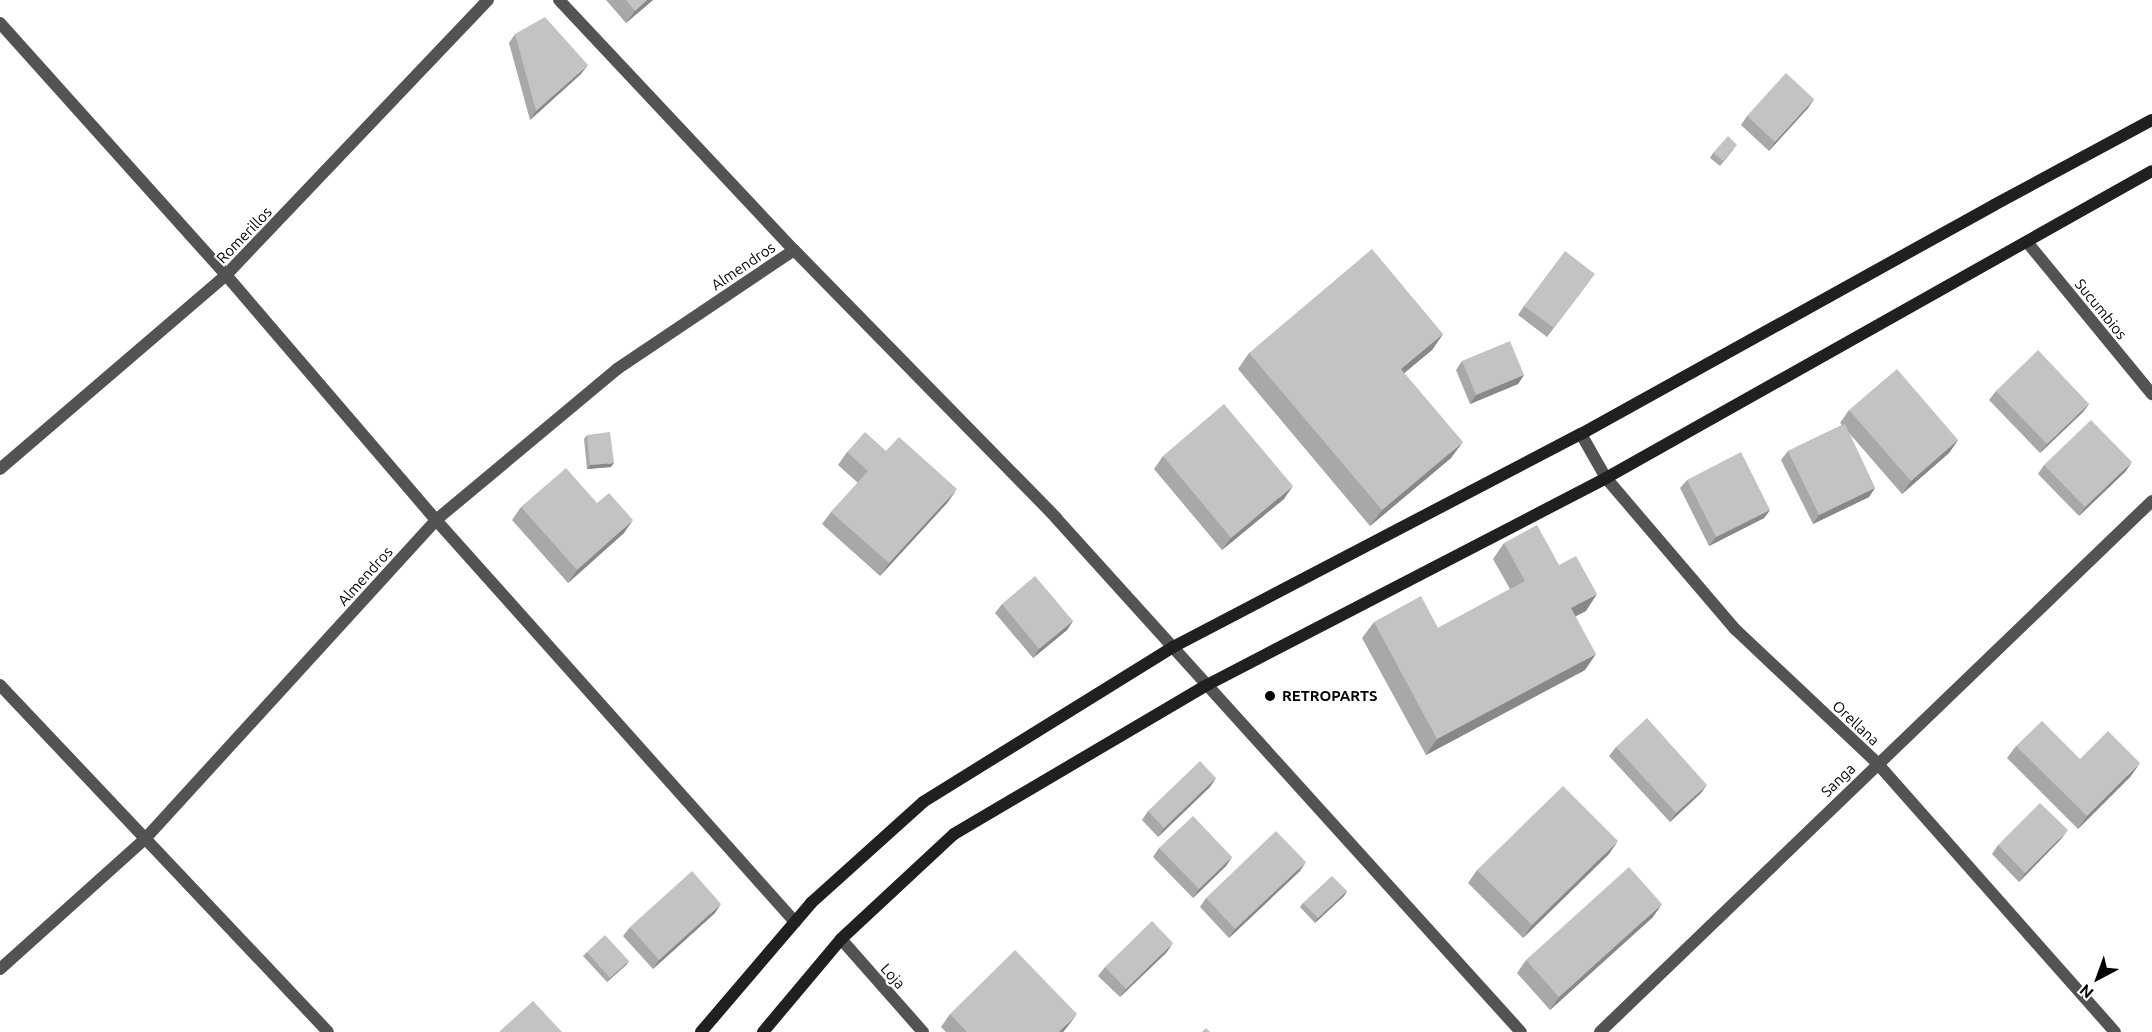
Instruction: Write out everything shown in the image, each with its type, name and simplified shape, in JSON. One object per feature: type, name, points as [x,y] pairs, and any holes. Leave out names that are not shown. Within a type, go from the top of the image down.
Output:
[{"type":"main road","points":[[701,1032],[811,903],[923,802],[1173,647],[1581,434],[2152,120]]},
{"type":"main road","points":[[763,1032],[841,939],[954,834],[1207,686],[1606,478],[2152,171]]},
{"type":"street","name":"Romerillos","points":[[0,469],[226,275],[488,0]]},
{"type":"street","points":[[559,0],[794,250],[1056,518],[1521,1032]]},
{"type":"street","points":[[0,23],[226,275],[436,520],[795,922]]},
{"type":"street","name":"Sucumbios","points":[[2027,242],[2152,394]]},
{"type":"street","name":"Almendros","points":[[0,969],[144,840],[436,520],[617,369],[794,250]]},
{"type":"street","name":"Orellana","points":[[1581,434],[1606,478],[1735,629],[1877,763],[2115,1032]]},
{"type":"street","name":"Sanga","points":[[1600,1032],[1877,763],[2152,501]]},
{"type":"street","points":[[0,685],[144,840],[328,1032]]},
{"type":"street","name":"Loja","points":[[841,939],[923,1032]]},
{"type":"building","points":[[626,0],[647,0],[635,11]]},
{"type":"building","points":[[545,17],[588,65],[536,111],[515,34]]},
{"type":"building","points":[[1786,73],[1814,99],[1775,142],[1747,116]]},
{"type":"building","points":[[1728,136],[1737,145],[1723,161],[1713,153]]},
{"type":"building","points":[[1372,249],[1443,334],[1401,369],[1463,442],[1382,510],[1249,353]]},
{"type":"building","points":[[1565,251],[1595,274],[1554,328],[1524,306]]},
{"type":"building","points":[[1510,341],[1524,375],[1476,395],[1462,361]]},
{"type":"building","points":[[2038,350],[2089,404],[2047,444],[1996,391]]},
{"type":"building","points":[[1897,369],[1958,440],[1911,481],[1849,410]]},
{"type":"building","points":[[1224,404],[1293,486],[1231,538],[1163,456]]},
{"type":"building","points":[[2091,420],[2132,462],[2085,507],[2044,465]]},
{"type":"building","points":[[1845,424],[1875,488],[1819,515],[1788,451]]},
{"type":"building","points":[[610,432],[614,463],[590,465],[587,435]]},
{"type":"building","points":[[865,432],[886,451],[899,437],[957,489],[889,563],[831,512],[868,471],[847,452]]},
{"type":"building","points":[[1741,452],[1770,510],[1716,537],[1687,480]]},
{"type":"building","points":[[566,468],[597,503],[609,493],[633,520],[577,570],[521,507]]},
{"type":"building","points":[[1537,525],[1559,565],[1576,556],[1597,594],[1571,608],[1596,654],[1437,739],[1374,622],[1421,596],[1438,628],[1525,581],[1504,543]]},
{"type":"building","points":[[1035,576],[1073,621],[1039,649],[1002,604]]},
{"type":"building","points":[[1647,718],[1707,785],[1676,813],[1616,747]]},
{"type":"building","points":[[2042,721],[2080,759],[2108,731],[2140,763],[2087,816],[2016,746]]},
{"type":"building","points":[[1200,761],[1216,778],[1164,828],[1148,811]]},
{"type":"building","points":[[1563,786],[1618,841],[1532,925],[1477,870]]},
{"type":"building","points":[[2040,803],[2068,830],[2025,873],[1998,845]]},
{"type":"building","points":[[1193,816],[1232,857],[1199,889],[1159,848]]},
{"type":"building","points":[[1276,831],[1306,862],[1235,929],[1206,898]]},
{"type":"building","points":[[1629,867],[1662,904],[1559,997],[1526,960]]},
{"type":"building","points":[[692,871],[721,904],[659,960],[630,927]]},
{"type":"building","points":[[1332,876],[1347,891],[1318,918],[1303,903]]},
{"type":"building","points":[[1152,921],[1173,943],[1126,989],[1105,967]]},
{"type":"building","points":[[605,935],[629,961],[610,978],[587,952]]},
{"type":"building","points":[[1015,950],[1077,1014],[1059,1032],[967,1032],[950,1014]]},
{"type":"building","points":[[533,1001],[562,1032],[499,1032]]},
{"type":"place","name":"RETROPARTS","points":[[1270,696]]}]
